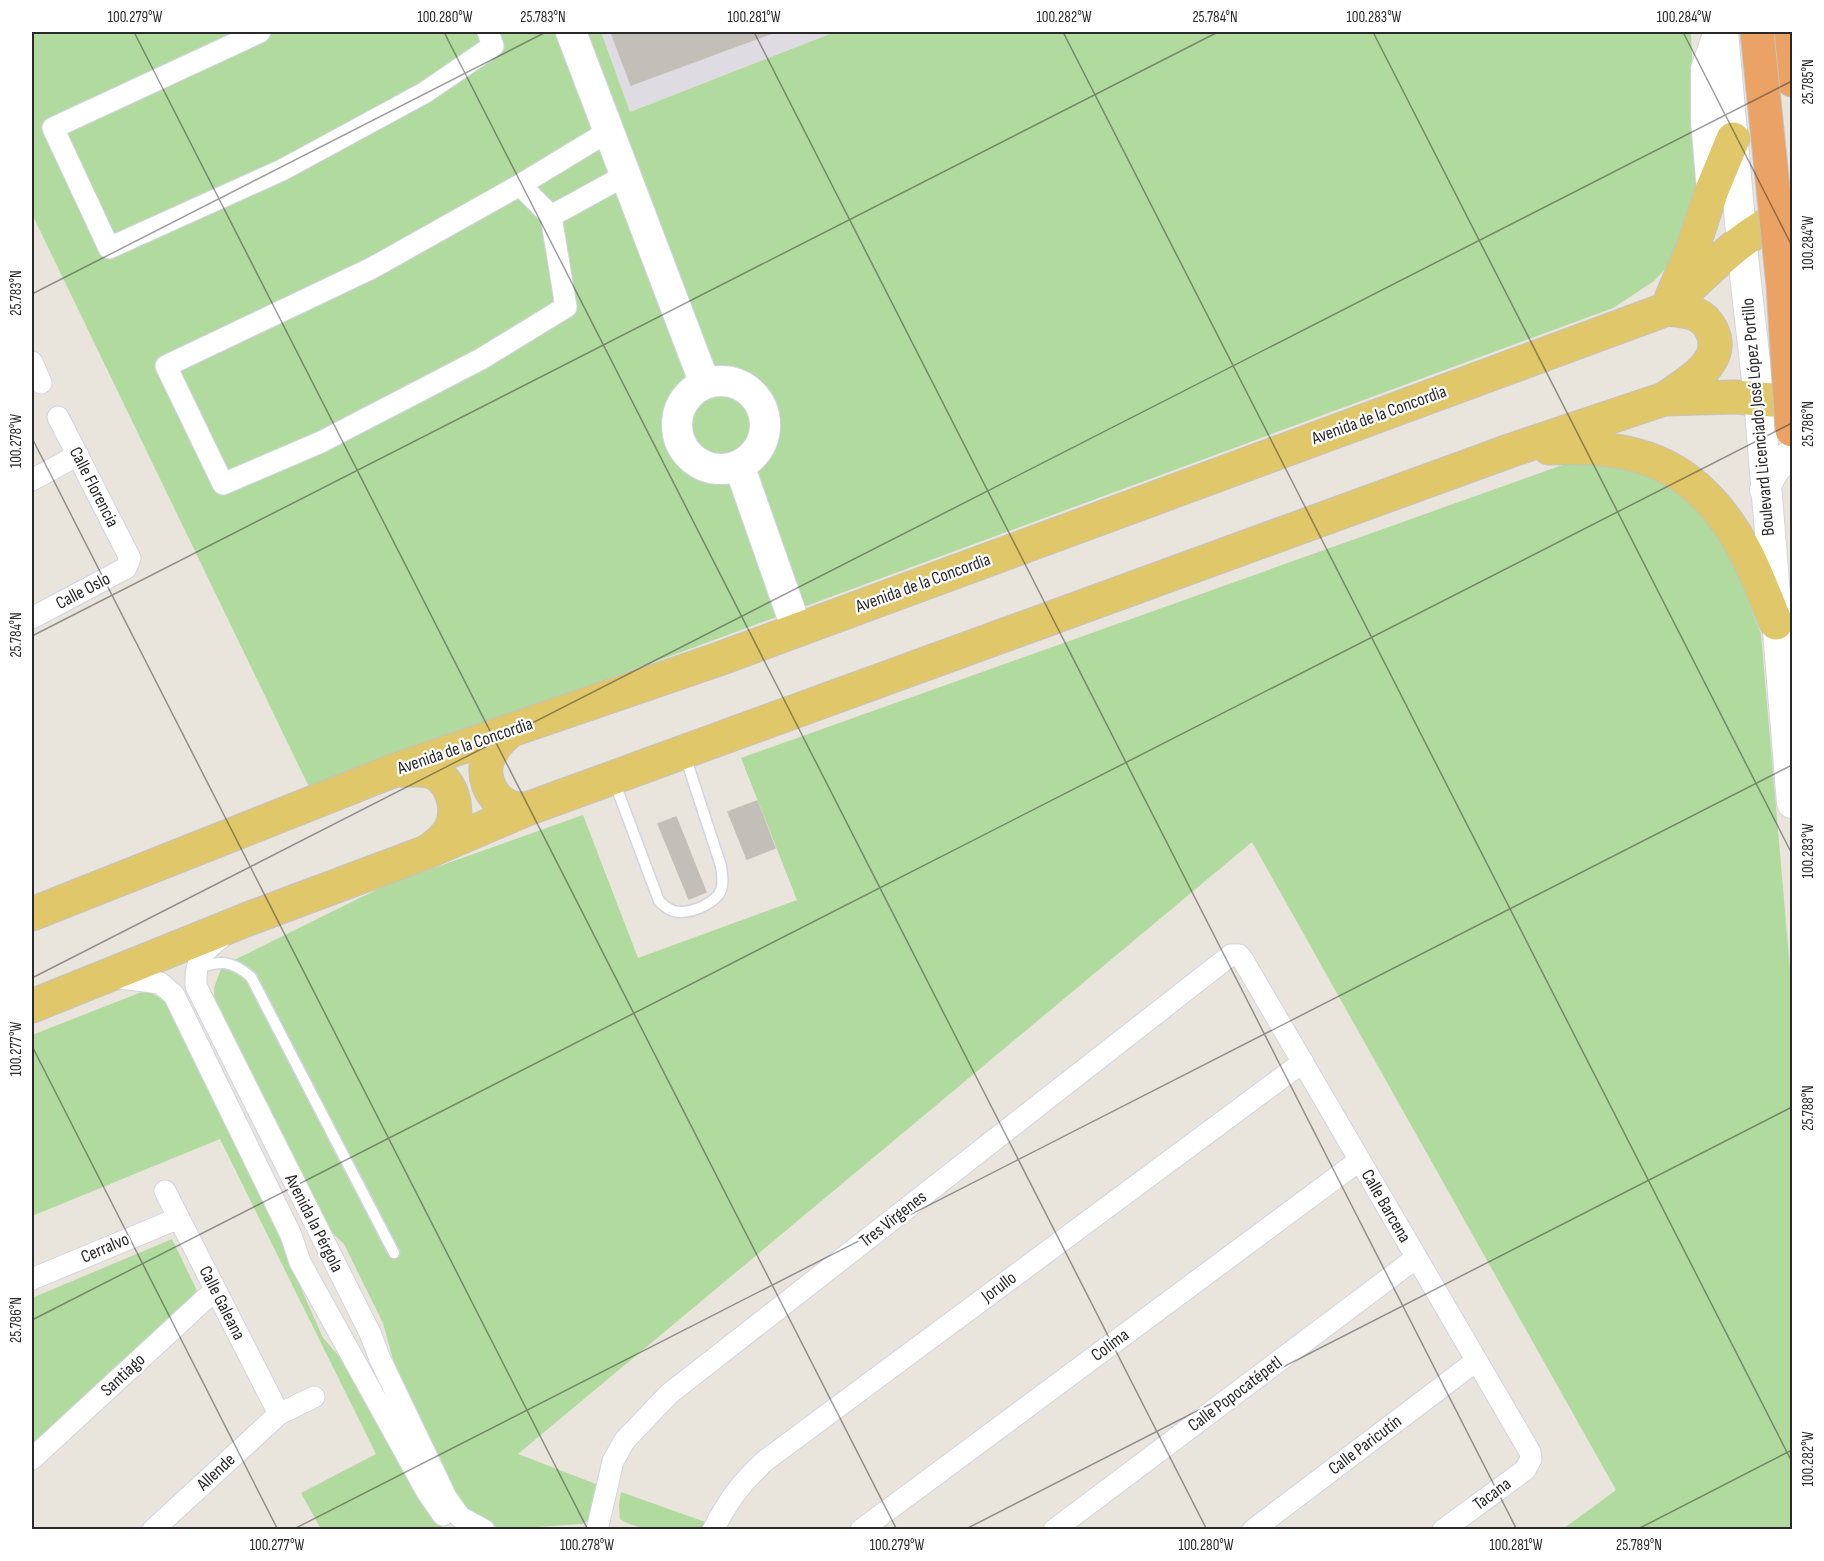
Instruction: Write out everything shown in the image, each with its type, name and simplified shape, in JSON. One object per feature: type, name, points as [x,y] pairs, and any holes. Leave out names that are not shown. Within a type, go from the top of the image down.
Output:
[{"type":"highway","name":"Boulevard Licenciado José López Portillo","points":[[1757,32],[1783,285],[1792,430]]},
{"type":"highway","points":[[1788,32],[1792,80]]},
{"type":"main road","points":[[1664,399],[1704,369],[1715,354],[1717,343],[1708,323],[1699,315],[1667,309],[1692,250],[1712,190],[1733,139]]},
{"type":"main road","name":"Avenida de la Concordia","points":[[32,914],[395,770],[797,630],[1667,309],[1742,242],[1761,228],[1792,214]]},
{"type":"main road","points":[[32,1006],[248,919],[427,852],[527,809],[1512,450],[1664,399],[1759,398],[1772,400],[1792,397]]},
{"type":"main road","points":[[1512,450],[1584,446],[1620,450],[1647,457],[1680,473],[1713,503],[1745,551],[1776,622]]},
{"type":"main road","points":[[511,730],[491,751],[486,764],[486,778],[491,791],[501,802],[513,808],[527,809]]},
{"type":"main road","points":[[395,770],[431,771],[445,781],[453,796],[455,813],[451,829],[427,852]]},
{"type":"street","points":[[260,32],[53,128],[109,248],[282,170],[424,93],[493,46],[488,32]]},
{"type":"street","points":[[571,32],[705,384]]},
{"type":"street","points":[[1712,190],[1706,121],[1706,69],[1721,32]]},
{"type":"street","name":"Boulevard Licenciado José López Portillo","points":[[1721,32],[1759,398],[1792,802]]},
{"type":"street","points":[[520,185],[551,216],[566,307],[481,359],[321,442],[223,484],[166,366],[372,268],[520,185],[609,131]]},
{"type":"street","points":[[1733,139],[1744,155],[1761,165],[1780,168],[1792,164]]},
{"type":"street","points":[[551,216],[626,175]]},
{"type":"street","points":[[32,362],[41,383]]},
{"type":"street","points":[[720,381],[735,383],[748,390],[758,401],[764,415],[765,430],[760,445],[751,457],[739,465],[725,468],[704,465],[687,453],[680,441],[677,428],[678,414],[684,401],[693,391],[705,384],[720,381]]},
{"type":"street","name":"Calle Florencia","points":[[58,417],[130,558]]},
{"type":"street","points":[[1765,490],[1774,468],[1792,454]]},
{"type":"street","points":[[32,480],[78,455]]},
{"type":"street","points":[[739,465],[797,630]]},
{"type":"street","name":"Calle Oslo","points":[[32,618],[126,568],[130,558]]},
{"type":"street","points":[[196,968],[202,954],[220,938],[248,919]]},
{"type":"street","name":"Tres Virgenes","points":[[597,1530],[613,1461],[625,1440],[669,1394],[1223,959],[1231,955],[1239,955],[1243,960]]},
{"type":"street","name":"Calle Barcena","points":[[1243,960],[1530,1452]]},
{"type":"street","name":"Avenida la Pérgola","points":[[196,968],[196,986],[314,1225],[327,1245],[356,1304],[446,1497],[460,1517],[484,1530]]},
{"type":"street","name":"Avenida la Pérgola","points":[[106,976],[160,983],[174,995],[291,1235],[300,1262],[427,1492],[449,1524],[457,1530]]},
{"type":"street","name":"Jorullo","points":[[713,1530],[728,1501],[743,1480],[766,1460],[1303,1062]]},
{"type":"street","name":"Colima","points":[[861,1530],[1360,1160]]},
{"type":"street","name":"Calle Galeana","points":[[165,1191],[279,1414]]},
{"type":"street","name":"Cerralvo","points":[[32,1279],[179,1218]]},
{"type":"street","points":[[291,1235],[314,1225]]},
{"type":"street","name":"Calle Popocatépetl","points":[[1054,1530],[1416,1258]]},
{"type":"street","name":"Santiago","points":[[32,1459],[215,1290]]},
{"type":"street","points":[[360,1371],[380,1359]]},
{"type":"street","name":"Calle Paricutín","points":[[1253,1530],[1476,1361]]},
{"type":"street","name":"Allende","points":[[153,1530],[279,1414],[314,1397]]},
{"type":"street","name":"Tacana","points":[[1443,1530],[1525,1470],[1531,1459],[1530,1452]]},
{"type":"lane","points":[[613,778],[659,901],[672,910],[681,912],[693,910],[716,898],[723,880],[722,866],[684,752]]},
{"type":"lane","points":[[196,968],[219,962],[237,965],[250,977],[394,1253]]},
{"type":"shaded area","points":[[601,32],[835,32],[630,112]]},
{"type":"green space","points":[[32,32],[601,32],[630,112],[835,32],[1691,32],[1698,205],[1680,253],[1654,281],[1613,308],[310,789],[32,214]]},
{"type":"green space","points":[[1571,462],[1613,464],[1643,469],[1657,475],[1687,498],[1702,514],[1726,551],[1745,591],[1761,634],[1792,992],[1792,1529],[1563,1529],[1616,1490],[1252,842],[518,1454],[596,1484],[591,1519],[582,1524],[504,1529],[471,1514],[460,1503],[399,1382],[383,1323],[344,1244],[317,1218],[215,1011],[214,988],[222,966],[386,885],[583,815],[638,958],[797,900],[741,758]]},
{"type":"green space","points":[[147,990],[178,1009],[292,1246],[296,1277],[323,1338],[366,1387],[423,1499],[444,1529],[321,1529],[301,1493],[376,1454],[220,1139],[32,1216],[32,1035]]},
{"type":"green space","points":[[172,1239],[199,1295],[32,1445],[32,1298]]},
{"type":"green space","points":[[621,1492],[711,1524],[705,1529],[672,1530],[650,1529],[629,1524],[620,1519]]},
{"type":"building","points":[[611,32],[772,32],[772,33],[631,85]]},
{"type":"building","points":[[757,801],[775,848],[747,859],[728,812]]},
{"type":"building","points":[[676,817],[706,892],[689,899],[658,824]]}]
